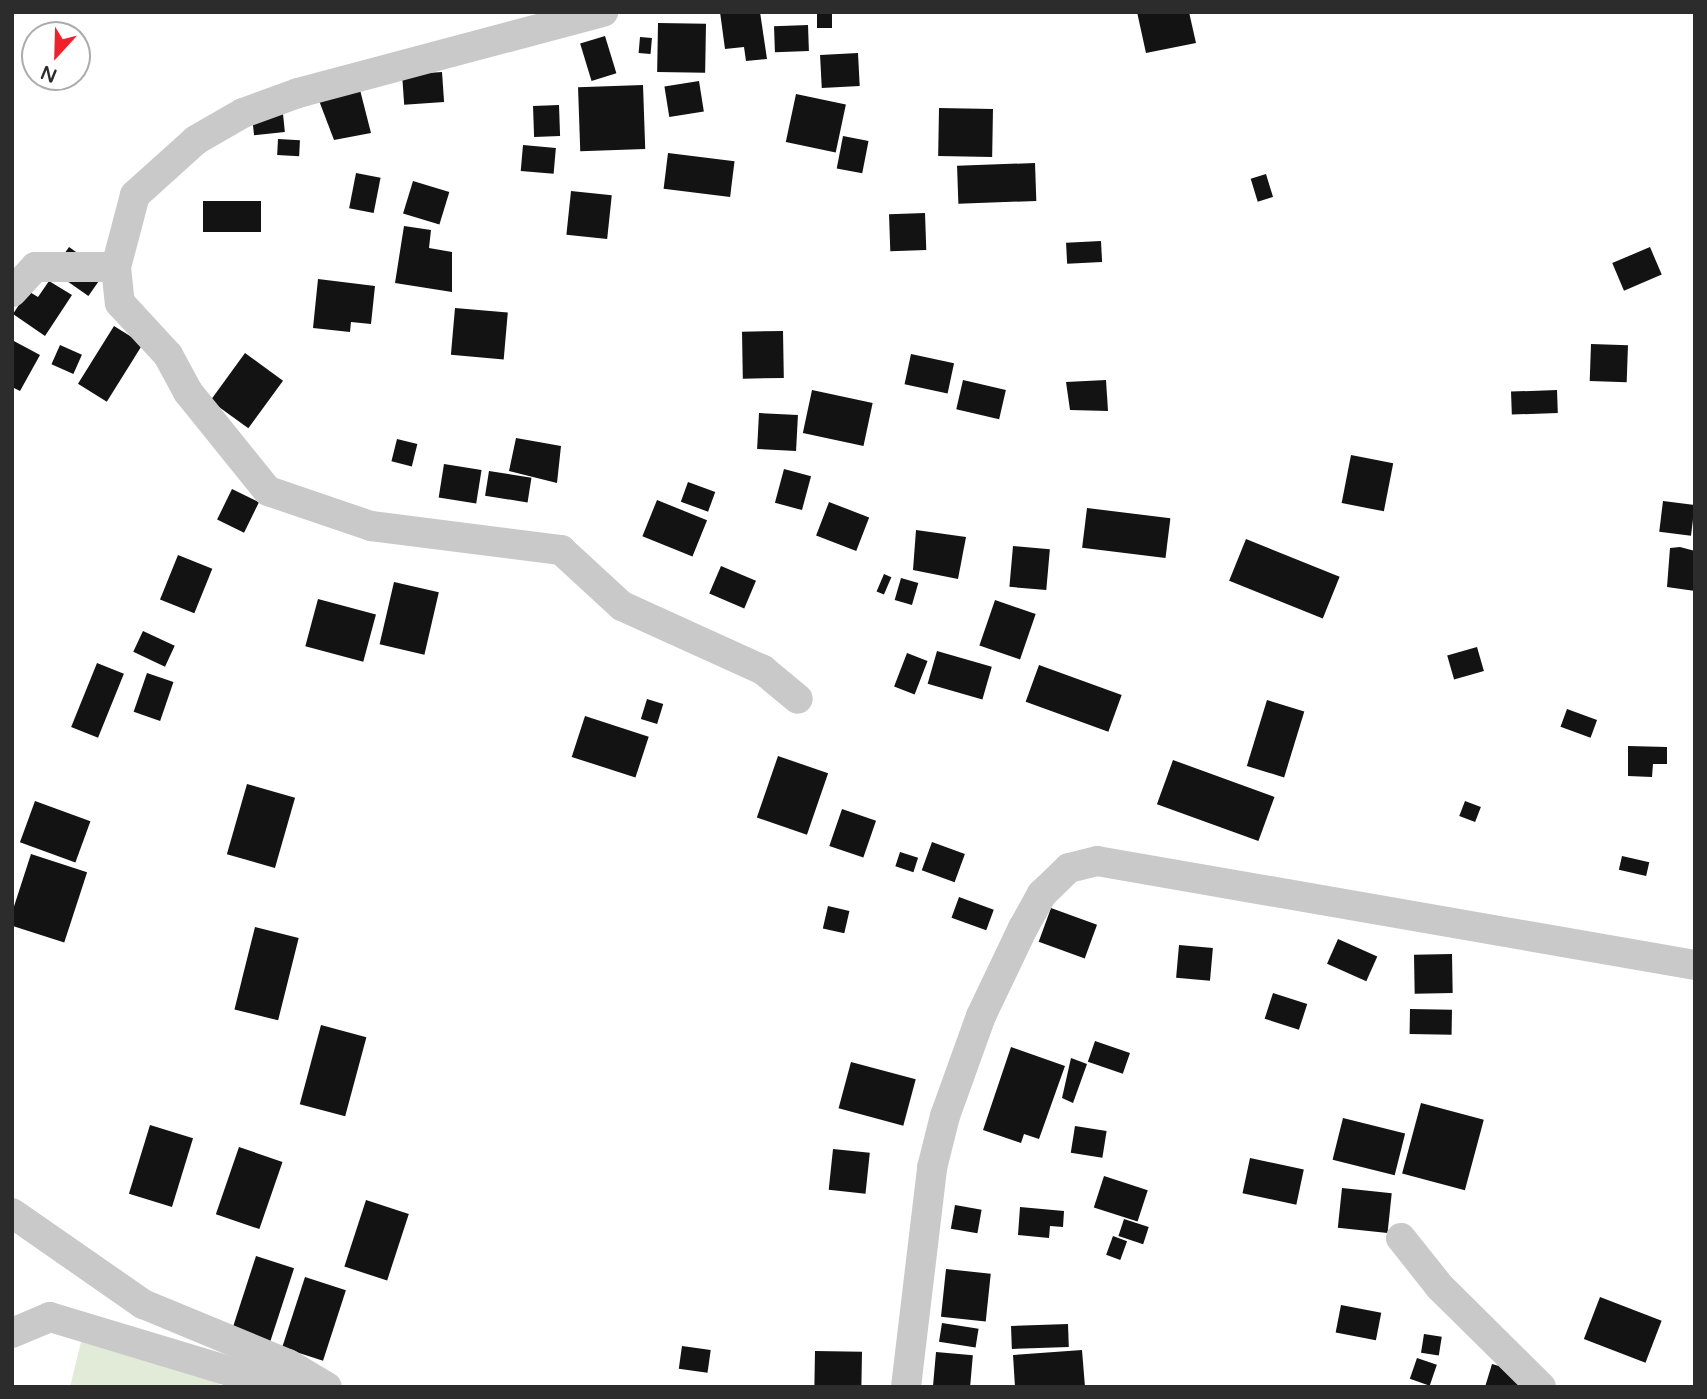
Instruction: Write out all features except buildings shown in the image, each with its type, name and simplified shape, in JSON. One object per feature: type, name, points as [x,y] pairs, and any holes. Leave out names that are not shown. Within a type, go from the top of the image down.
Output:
[{"type":"street","points":[[603,12],[298,93],[243,113],[197,140],[135,195],[116,267],[120,303],[168,355],[188,392],[268,491],[381,528],[561,550],[622,606],[763,670],[798,699]]},
{"type":"street","points":[[12,292],[35,267],[116,267]]},
{"type":"street","points":[[905,1387],[932,1168],[945,1116],[981,1016],[1023,928],[1041,894],[1069,868],[1097,861],[1695,965]]},
{"type":"street","points":[[12,1213],[144,1304],[288,1364],[327,1387]]},
{"type":"street","points":[[1401,1238],[1440,1287],[1541,1387]]},
{"type":"street","points":[[12,1334],[50,1317],[282,1387]]},
{"type":"green space","points":[[81,1342],[222,1377],[219,1387],[70,1387]]}]
